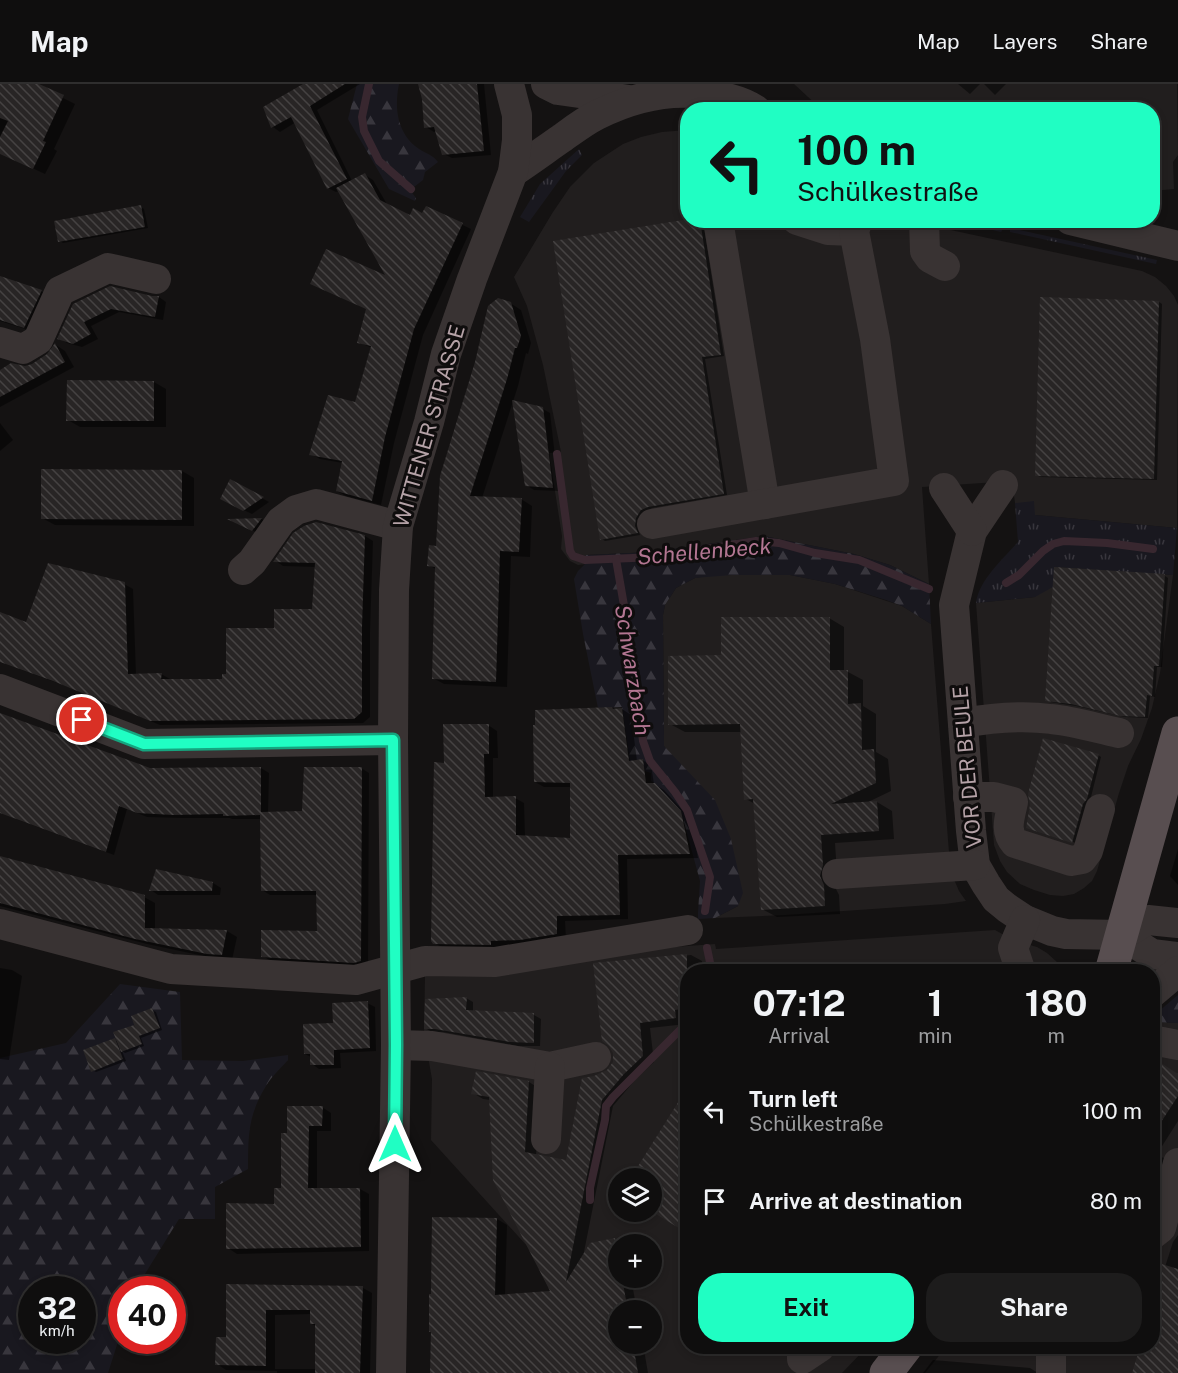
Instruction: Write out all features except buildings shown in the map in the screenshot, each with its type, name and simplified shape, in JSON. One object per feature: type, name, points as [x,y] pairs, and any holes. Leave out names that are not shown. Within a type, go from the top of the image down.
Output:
[{"type":"main road","points":[[1113,964],[1178,733]]},
{"type":"main road","points":[[886,1373],[901,1354]]},
{"type":"street","points":[[509,84],[517,115],[513,172]]},
{"type":"street","points":[[546,84],[558,90],[632,101]]},
{"type":"street","points":[[513,172],[596,115],[668,88],[724,97],[740,102]]},
{"type":"street","name":"WITTENER STRASSE","points":[[391,1373],[396,1045],[394,590],[398,526],[429,422],[446,354],[513,172]]},
{"type":"street","points":[[719,228],[765,504]]},
{"type":"street","points":[[822,228],[828,230],[842,228]]},
{"type":"street","points":[[652,524],[894,481],[875,339],[856,228]]},
{"type":"street","points":[[924,228],[925,251],[930,258],[945,266]]},
{"type":"street","points":[[1103,228],[1178,246]]},
{"type":"street","points":[[0,342],[23,349],[38,340],[60,291],[108,268],[156,279]]},
{"type":"street","points":[[944,488],[972,531],[1003,485]]},
{"type":"street","points":[[243,570],[252,562],[281,521],[296,510],[316,504],[398,526]]},
{"type":"street","name":"VOR DER BEULE","points":[[972,531],[954,605],[975,865],[996,898],[1025,920],[1066,934],[1122,935]]},
{"type":"street","points":[[0,689],[144,744],[393,740]]},
{"type":"street","points":[[963,723],[984,719],[1051,718],[1119,733]]},
{"type":"street","points":[[968,797],[994,797],[1013,802],[1008,831],[1015,843],[1071,861],[1082,859],[1088,851],[1100,809]]},
{"type":"street","points":[[837,874],[975,865]]},
{"type":"street","points":[[1019,964],[1014,948],[1025,920]]},
{"type":"street","points":[[1178,923],[1148,920],[1122,935],[1152,954],[1178,957]]},
{"type":"street","points":[[0,924],[171,969],[356,980],[425,961],[495,962],[688,930]]},
{"type":"street","points":[[1160,986],[1178,971]]},
{"type":"street","points":[[1160,1041],[1178,1045]]},
{"type":"street","points":[[396,1045],[432,1046],[550,1067],[596,1057]]},
{"type":"street","points":[[546,1139],[550,1067]]},
{"type":"street","points":[[1160,1229],[1178,1163]]},
{"type":"street","points":[[1051,1354],[1051,1373]]},
{"type":"shaded area","points":[[794,84],[1177,84],[1178,155],[1173,162],[1174,189],[1160,190],[1160,102],[813,102]]},
{"type":"shaded area","points":[[680,131],[680,228],[942,228],[1142,271],[1155,277],[1166,286],[1178,305],[1177,528],[1035,515],[1015,503],[1012,481],[922,487],[929,584],[890,565],[854,554],[764,536],[652,552],[587,555],[586,564],[578,565],[570,561],[561,549],[562,536],[549,453],[561,452],[543,365],[527,306],[514,277],[570,187],[594,163],[623,144],[662,132]]},
{"type":"shaded area","points":[[1055,567],[1173,575],[1160,673],[1152,708],[1128,766],[1097,871],[1092,881],[1084,888],[1074,894],[1063,896],[1050,895],[1020,884],[1007,872],[994,845],[976,603],[1035,597]]},
{"type":"shaded area","points":[[714,575],[790,575],[835,584],[902,606],[931,624],[949,852],[953,877],[966,901],[786,915],[715,918],[738,906],[664,746],[663,615],[665,605],[676,588],[695,578]]},
{"type":"shaded area","points":[[995,930],[1013,940],[1037,947],[1057,962],[1058,964],[680,964],[680,1354],[860,1354],[842,1373],[564,1373],[551,1292],[528,1247],[431,1140],[432,1079],[424,1034],[425,976],[633,950],[715,944],[716,949]]},
{"type":"shaded area","points":[[1160,1022],[1178,1023],[1178,1373],[925,1373],[940,1354],[1160,1354]]},
{"type":"green space","points":[[357,84],[399,84],[397,111],[406,136],[419,149],[438,162],[425,172],[423,180],[410,190],[416,198],[415,201],[389,189],[348,119]]},
{"type":"green space","points":[[579,149],[582,155],[566,171],[529,222],[520,217],[540,184]]},
{"type":"green space","points":[[984,228],[1003,228],[1001,232]]},
{"type":"green space","points":[[1010,228],[1157,260],[1156,264],[1010,232]]},
{"type":"green space","points":[[1034,501],[1035,515],[1177,528],[1173,575],[1055,567],[1053,587],[1035,597],[976,603],[987,578],[1018,542],[1015,503]]},
{"type":"green space","points":[[764,536],[854,554],[890,565],[929,584],[931,624],[902,606],[886,600],[835,584],[790,575],[732,575],[695,578],[676,588],[665,605],[663,615],[664,746],[715,800],[731,839],[743,893],[738,906],[715,918],[698,919],[700,881],[681,811],[651,781],[651,773],[645,771],[643,759],[630,761],[622,707],[598,708],[574,579],[585,564],[586,555],[652,552]]},
{"type":"green space","points":[[120,984],[180,992],[182,1060],[243,1061],[288,1055],[288,1060],[268,1082],[252,1116],[248,1169],[215,1187],[215,1219],[179,1219],[144,1276],[108,1276],[108,1354],[114,1354],[108,1373],[0,1373],[0,1058],[66,1043]]},
{"type":"green space","points":[[1178,995],[1178,1023],[1160,1022],[1160,1010]]},
{"type":"waterway","name":"Schwarzbach","points":[[369,84],[362,117],[364,131],[379,161],[411,189]]},
{"type":"waterway","name":"Schellenbeck","points":[[557,454],[570,551],[573,556],[585,560],[656,557],[756,541],[779,543],[815,553],[859,560],[929,589]]},
{"type":"waterway","name":"Schellenbeck","points":[[1006,583],[1019,575],[1043,551],[1053,544],[1064,541],[1107,543],[1153,549]]},
{"type":"waterway","name":"Schwarzbach","points":[[616,559],[633,658],[643,741],[650,761],[687,810],[710,877],[705,911]]},
{"type":"waterway","name":"Schwarzbach","points":[[707,948],[710,964]]},
{"type":"waterway","name":"Schwarzbach","points":[[590,1200],[590,1188],[606,1106],[680,1030]]},
{"type":"route","points":[[82,720],[144,744],[393,740],[395,1144]]}]
